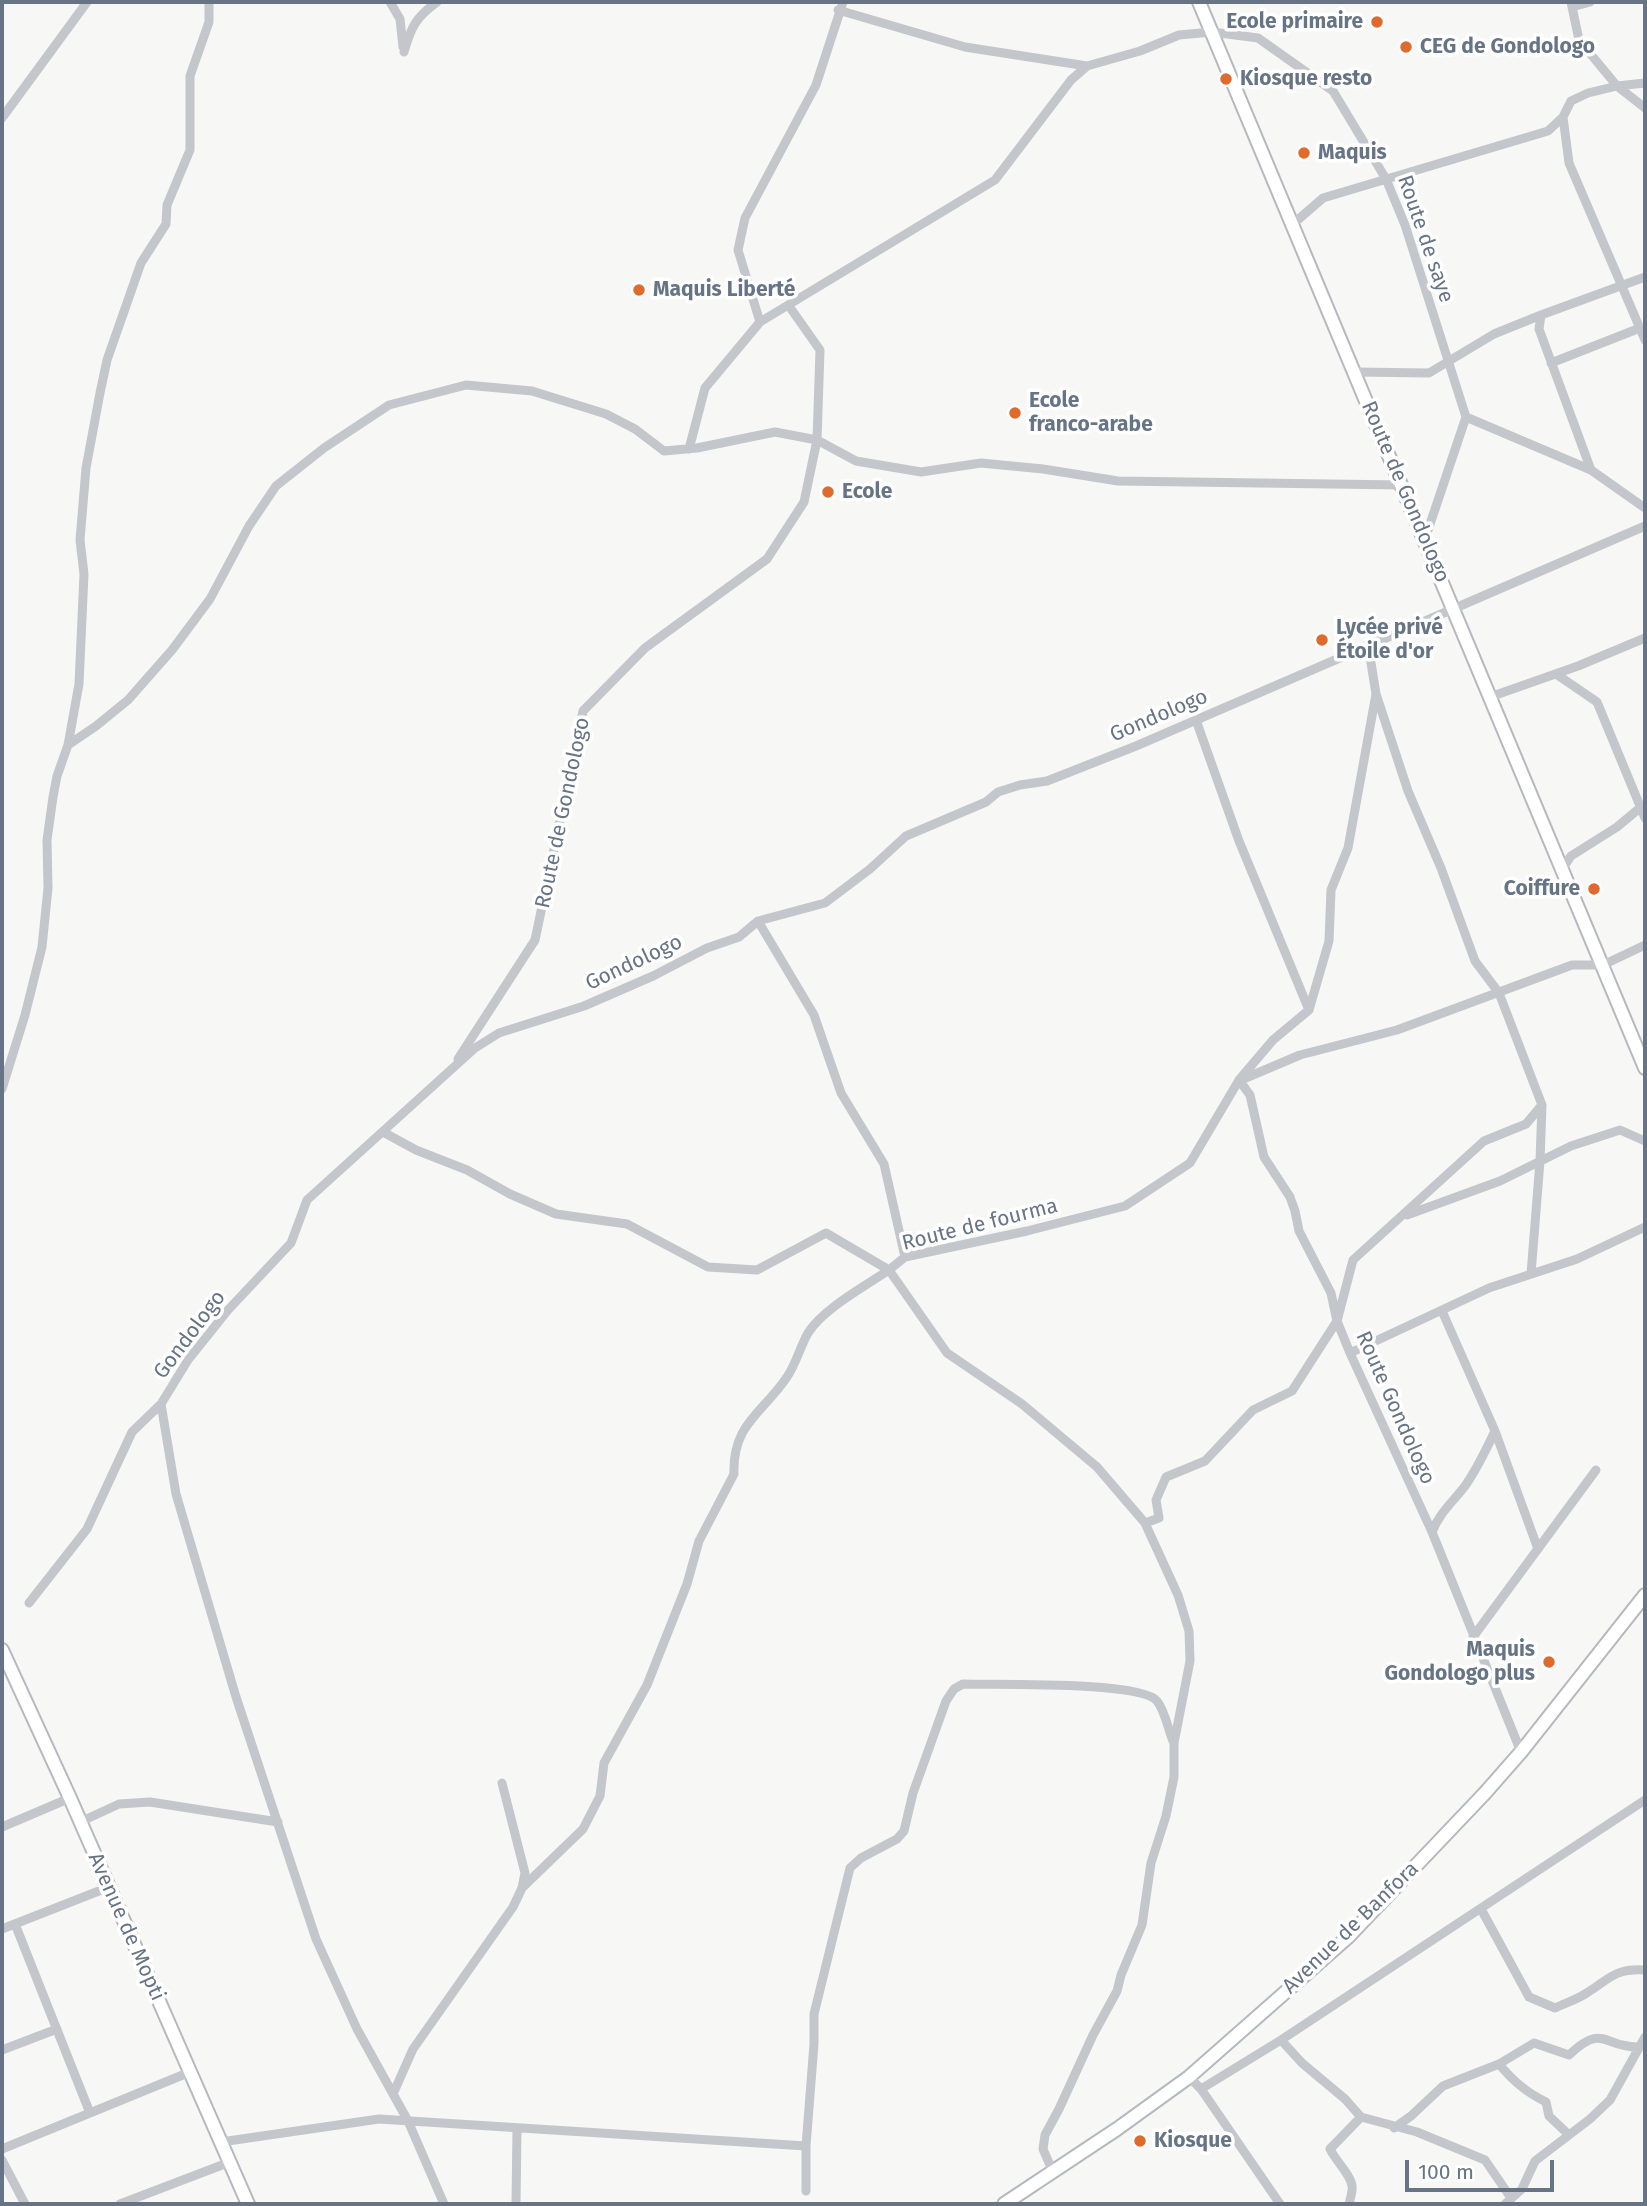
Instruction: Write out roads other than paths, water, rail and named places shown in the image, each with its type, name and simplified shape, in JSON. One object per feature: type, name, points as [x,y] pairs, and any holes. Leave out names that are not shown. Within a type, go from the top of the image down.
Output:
[{"type":"street","points":[[2,118],[87,2]]},
{"type":"street","points":[[2,1088],[25,1015],[42,947],[48,888],[47,840],[57,776],[68,745],[79,684],[84,574],[80,540],[86,468],[100,393],[107,360],[141,263],[166,224],[167,205],[190,150],[190,76],[209,22],[209,2]]},
{"type":"street","points":[[390,2],[400,19],[404,52],[411,27],[423,12],[437,2]]},
{"type":"street","name":"Route de Gondologo","points":[[1199,2],[1645,1068]]},
{"type":"street","points":[[1590,2],[1572,5],[1579,40],[1617,86],[1645,108]]},
{"type":"street","points":[[760,322],[738,250],[745,218],[816,85],[841,6],[965,47],[1087,66]]},
{"type":"street","name":"Route de saye","points":[[1087,66],[1140,51],[1179,35],[1212,32],[1258,38],[1333,91],[1386,179],[1405,225],[1466,417]]},
{"type":"street","points":[[689,449],[705,388],[760,322],[995,180],[1071,80],[1087,66]]},
{"type":"street","points":[[1293,224],[1323,198],[1548,131],[1563,117],[1571,101],[1588,93],[1645,83]]},
{"type":"street","points":[[1563,117],[1569,163],[1645,340]]},
{"type":"street","points":[[1355,372],[1429,373],[1493,334],[1645,277]]},
{"type":"street","name":"Route de Gondologo","points":[[452,1068],[535,940],[583,710],[645,648],[767,559],[804,502],[817,440],[820,350],[789,306]]},
{"type":"street","points":[[1541,315],[1539,329],[1591,470]]},
{"type":"street","points":[[1551,363],[1640,328]]},
{"type":"street","points":[[68,745],[128,700],[172,650],[210,599],[249,526],[276,486],[324,448],[389,405],[466,385],[532,391],[606,414],[635,429],[664,451],[689,449],[775,432],[817,440],[856,461],[921,472],[981,463],[1043,469],[1118,481],[1402,485]]},
{"type":"street","points":[[1425,539],[1466,417],[1591,470],[1645,508]]},
{"type":"street","name":"Gondologo","points":[[29,1603],[87,1529],[132,1432],[161,1404],[188,1360],[228,1310],[291,1243],[307,1200],[475,1048],[499,1033],[584,1006],[653,976],[706,948],[739,937],[758,921],[825,903],[870,869],[906,836],[986,802],[998,792],[1047,781],[1196,720],[1645,526]]},
{"type":"street","points":[[1490,697],[1645,638]]},
{"type":"street","points":[[1368,644],[1376,694],[1408,791],[1441,868],[1475,961],[1499,993],[1542,1105],[1531,1274]]},
{"type":"street","points":[[1556,674],[1597,702],[1645,818]]},
{"type":"street","points":[[1309,1010],[1329,941],[1331,890],[1348,848],[1376,694]]},
{"type":"street","points":[[1196,720],[1239,841],[1309,1010]]},
{"type":"street","points":[[1561,871],[1571,856],[1617,827],[1641,807]]},
{"type":"street","points":[[758,921],[814,1015],[841,1093],[884,1164],[905,1257]]},
{"type":"street","points":[[1239,1080],[1300,1055],[1397,1030],[1573,965],[1603,965],[1645,945]]},
{"type":"street","name":"Route de fourma","points":[[383,1132],[416,1150],[467,1170],[510,1194],[556,1214],[627,1223],[708,1268],[757,1270],[826,1233],[889,1270],[905,1257],[1027,1231],[1125,1206],[1190,1163],[1239,1080],[1273,1041],[1309,1010]]},
{"type":"street","name":"Route Gondologo","points":[[1239,1080],[1250,1095],[1264,1157],[1290,1198],[1303,1241],[1331,1293],[1337,1321],[1350,1353],[1432,1532],[1521,1752]]},
{"type":"street","points":[[1144,1523],[1159,1518],[1156,1500],[1166,1476],[1205,1461],[1253,1410],[1292,1391],[1337,1321],[1353,1260],[1484,1141],[1526,1124],[1542,1105]]},
{"type":"street","points":[[1401,1217],[1500,1181],[1571,1146],[1620,1130],[1645,1141]]},
{"type":"street","points":[[1350,1353],[1489,1288],[1577,1259],[1645,1227]]},
{"type":"street","points":[[522,1888],[583,1829],[600,1796],[604,1763],[647,1685],[687,1584],[699,1541],[734,1474],[739,1440],[748,1421],[788,1376],[810,1330],[844,1298],[889,1270],[947,1353],[1022,1404],[1097,1467],[1144,1523],[1178,1595],[1189,1631],[1190,1661],[1174,1743],[1174,1777],[1166,1816],[1151,1863],[1142,1925],[1117,1991],[1045,2136],[1043,2150],[1053,2172]]},
{"type":"street","points":[[1442,1311],[1495,1431],[1538,1549]]},
{"type":"street","points":[[161,1404],[176,1494],[236,1696],[316,1939],[357,2029],[408,2121],[444,2204]]},
{"type":"street","points":[[1432,1532],[1439,1515],[1465,1486],[1484,1457],[1495,1431]]},
{"type":"street","points":[[1473,1637],[1596,1471]]},
{"type":"street","name":"Avenue de Banfora","points":[[1004,2204],[1189,2077],[1348,1937],[1486,1793],[1645,1595]]},
{"type":"street","name":"Avenue de Mopti","points":[[2,1650],[248,2204]]},
{"type":"street","points":[[806,2191],[814,2014],[850,1868],[861,1858],[897,1839],[904,1831],[913,1793],[946,1701],[954,1689],[963,1684],[1095,1687],[1133,1691],[1157,1701],[1174,1743]]},
{"type":"street","points":[[393,2094],[413,2049],[513,1907],[522,1888],[525,1873],[502,1783]]},
{"type":"street","points":[[2,1827],[70,1798]]},
{"type":"street","points":[[1201,2088],[1281,2040],[1645,1800]]},
{"type":"street","points":[[80,1822],[119,1804],[150,1802],[278,1822]]},
{"type":"street","points":[[2,1929],[109,1887]]},
{"type":"street","points":[[1480,1909],[1529,1997],[1555,2008],[1586,1994],[1601,1981],[1617,1973],[1645,1970]]},
{"type":"street","points":[[15,1924],[90,2113]]},
{"type":"street","points":[[2,2050],[57,2029]]},
{"type":"street","points":[[1281,2040],[1361,2117],[1417,2132],[1485,2160],[1508,2201],[1522,2189],[1535,2161],[1610,2100],[1645,2037]]},
{"type":"street","points":[[1394,2127],[1443,2086],[1499,2064],[1534,2043],[1569,2054],[1585,2039],[1614,2041],[1625,2048],[1639,2047]]},
{"type":"street","points":[[1499,2064],[1514,2083],[1528,2094],[1546,2102],[1549,2116],[1569,2135]]},
{"type":"street","points":[[2,2149],[190,2073]]},
{"type":"street","points":[[1189,2077],[1201,2088],[1276,2203]]},
{"type":"street","points":[[1349,2204],[1353,2185],[1330,2149],[1361,2117]]},
{"type":"street","points":[[221,2142],[379,2119],[806,2146]]},
{"type":"street","points":[[516,2204],[517,2128]]},
{"type":"street","points":[[2,2161],[25,2204]]},
{"type":"street","points":[[120,2204],[230,2162]]},
{"type":"place","name":"Ecole primaire","points":[[1377,22]]},
{"type":"place","name":"CEG de Gondologo","points":[[1406,47]]},
{"type":"place","name":"Kiosque resto","points":[[1226,79]]},
{"type":"place","name":"Maquis","points":[[1304,153]]},
{"type":"place","name":"Maquis Liberté","points":[[639,290]]},
{"type":"place","name":"Ecole franco-arabe","points":[[1015,413]]},
{"type":"place","name":"Ecole","points":[[828,492]]},
{"type":"place","name":"Lycée privé Étoile d'or","points":[[1322,640]]},
{"type":"place","name":"Coiffure","points":[[1594,889]]},
{"type":"place","name":"Maquis Gondologo plus","points":[[1549,1662]]},
{"type":"place","name":"Kiosque","points":[[1140,2141]]}]
